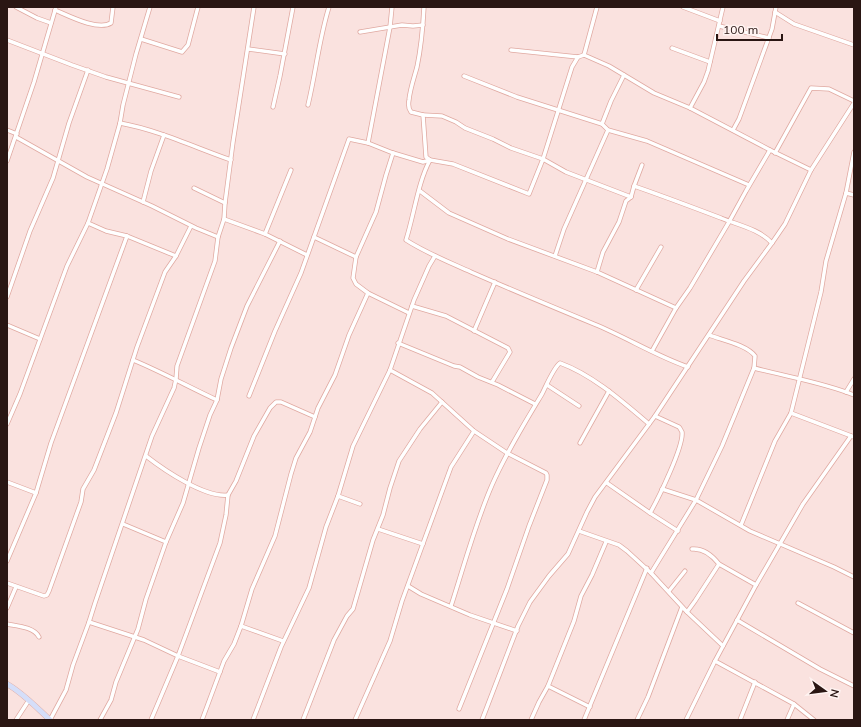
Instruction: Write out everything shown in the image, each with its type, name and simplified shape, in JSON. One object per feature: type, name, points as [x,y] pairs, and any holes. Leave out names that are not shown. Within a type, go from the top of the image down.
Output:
[{"type":"street","points":[[16,7],[36,18],[51,23]]},
{"type":"street","points":[[7,161],[56,9],[84,22],[107,26],[111,23],[113,7]]},
{"type":"street","points":[[7,424],[20,394],[67,266],[88,223],[103,184],[150,7]]},
{"type":"street","points":[[141,39],[182,52],[186,49],[192,35],[198,7]]},
{"type":"street","points":[[7,684],[16,689],[50,720],[66,690],[72,664],[89,622],[152,436],[170,396],[176,379],[178,366],[215,261],[218,237],[224,219],[231,160],[254,7]]},
{"type":"street","points":[[273,107],[285,54],[293,7]]},
{"type":"street","points":[[308,105],[315,79],[322,32],[329,7]]},
{"type":"street","points":[[368,143],[390,28],[392,7]]},
{"type":"street","points":[[424,7],[418,59],[408,105],[408,109],[411,112],[423,115],[442,116],[465,128],[511,148],[543,159],[556,167],[631,197]]},
{"type":"street","points":[[584,56],[597,7]]},
{"type":"street","points":[[683,7],[720,21]]},
{"type":"street","points":[[690,108],[704,82],[723,7]]},
{"type":"street","points":[[733,130],[739,119],[772,29],[776,7]]},
{"type":"street","points":[[775,12],[794,24],[854,45]]},
{"type":"street","points":[[360,32],[402,25],[423,25]]},
{"type":"street","points":[[719,26],[768,38]]},
{"type":"street","points":[[7,40],[42,54],[129,84],[180,97]]},
{"type":"street","points":[[672,48],[710,62]]},
{"type":"street","points":[[248,49],[285,54]]},
{"type":"street","points":[[511,50],[578,57],[584,56],[610,66],[654,93],[690,108],[775,153],[811,170]]},
{"type":"street","points":[[249,396],[275,330],[301,273],[349,139],[368,143],[423,162],[430,160],[453,164],[529,194],[560,110],[572,66],[578,57]]},
{"type":"street","points":[[7,297],[30,231],[50,186],[69,123],[88,70]]},
{"type":"street","points":[[602,124],[611,100],[624,75]]},
{"type":"street","points":[[464,76],[517,97],[602,124],[608,130],[647,142],[749,185]]},
{"type":"street","points":[[482,720],[517,630],[530,602],[565,558],[593,502],[655,416],[744,281],[785,224],[811,170],[854,102],[829,89],[811,88],[775,153]]},
{"type":"street","points":[[423,115],[426,157],[430,160]]},
{"type":"street","points":[[120,123],[138,126],[231,160]]},
{"type":"street","points":[[7,130],[58,162],[191,226],[218,237]]},
{"type":"street","points":[[555,256],[564,229],[608,130]]},
{"type":"street","points":[[143,202],[151,171],[164,135]]},
{"type":"street","points":[[652,351],[770,150]]},
{"type":"street","points":[[741,525],[775,442],[791,413],[819,299],[826,261],[846,193],[854,152]]},
{"type":"street","points":[[394,153],[376,212],[356,257],[353,281],[368,293],[409,313]]},
{"type":"street","points":[[430,160],[425,169],[406,240],[417,248],[494,282],[596,324],[674,362],[688,367]]},
{"type":"street","points":[[597,272],[603,252],[619,222],[626,201],[631,197],[642,165]]},
{"type":"street","points":[[265,234],[291,170]]},
{"type":"street","points":[[634,186],[746,227],[767,238],[772,243]]},
{"type":"street","points":[[194,188],[225,203]]},
{"type":"street","points":[[420,191],[449,213],[508,239],[597,272],[676,308]]},
{"type":"street","points":[[846,193],[854,195]]},
{"type":"street","points":[[224,219],[265,234],[307,255]]},
{"type":"street","points":[[88,223],[106,231],[127,236],[176,256]]},
{"type":"street","points":[[7,583],[44,596],[47,595],[81,502],[83,489],[94,470],[116,413],[164,272],[176,256],[191,226]]},
{"type":"street","points":[[7,561],[36,492],[127,236]]},
{"type":"street","points":[[314,237],[356,257]]},
{"type":"street","points":[[100,720],[111,700],[116,682],[138,629],[146,600],[166,542],[183,503],[202,440],[217,400],[221,379],[230,348],[247,306],[280,241]]},
{"type":"street","points":[[636,290],[661,247]]},
{"type":"street","points":[[253,720],[283,641],[309,588],[326,527],[338,496],[353,446],[390,370],[409,313],[429,266],[435,256]]},
{"type":"street","points":[[474,331],[494,282]]},
{"type":"street","points":[[202,720],[224,661],[234,644],[241,626],[252,588],[275,536],[296,458],[310,432],[318,408],[335,375],[349,335],[368,293]]},
{"type":"street","points":[[412,306],[446,316],[510,350],[492,382]]},
{"type":"street","points":[[7,325],[40,338]]},
{"type":"street","points":[[651,572],[696,500],[722,446],[754,368],[755,356],[752,352],[744,347],[709,335]]},
{"type":"street","points":[[398,343],[460,367],[535,404]]},
{"type":"street","points":[[133,360],[176,379],[217,400]]},
{"type":"street","points":[[451,606],[485,503],[507,453],[557,365],[560,363],[573,369],[609,391],[649,424]]},
{"type":"street","points":[[754,368],[789,377],[800,378],[854,395]]},
{"type":"street","points":[[390,370],[432,393],[474,430],[507,453],[546,473],[547,475],[547,480],[494,623],[459,709]]},
{"type":"street","points":[[846,392],[854,379]]},
{"type":"street","points":[[547,385],[579,406]]},
{"type":"street","points":[[580,443],[609,391]]},
{"type":"street","points":[[150,720],[178,656],[220,543],[226,515],[228,495],[254,436],[270,408],[276,402],[280,402],[315,417]]},
{"type":"street","points":[[304,720],[334,640],[347,616],[353,609],[399,461],[414,437],[442,402]]},
{"type":"street","points":[[686,720],[715,660],[803,504],[853,436],[791,413]]},
{"type":"street","points":[[650,513],[662,489],[678,450],[682,432],[679,427],[655,416]]},
{"type":"street","points":[[355,720],[390,641],[451,466],[474,430]]},
{"type":"street","points":[[146,456],[167,472],[189,484],[216,495],[228,495]]},
{"type":"street","points":[[7,482],[36,492]]},
{"type":"street","points":[[607,482],[678,531]]},
{"type":"street","points":[[662,489],[696,500],[756,534],[854,577]]},
{"type":"street","points":[[338,496],[360,504]]},
{"type":"street","points":[[123,524],[166,542]]},
{"type":"street","points":[[378,529],[423,544]]},
{"type":"street","points":[[579,531],[623,548],[647,568],[682,607],[723,646]]},
{"type":"street","points":[[531,720],[548,686],[574,621],[581,596],[606,542]]},
{"type":"street","points":[[692,549],[697,549],[707,553],[715,558],[719,564],[756,585]]},
{"type":"street","points":[[687,612],[719,564]]},
{"type":"street","points":[[584,720],[647,568]]},
{"type":"street","points":[[669,591],[684,571]]},
{"type":"street","points":[[408,586],[421,594],[470,615],[517,630]]},
{"type":"street","points":[[7,608],[16,587]]},
{"type":"street","points":[[798,602],[854,633]]},
{"type":"street","points":[[637,720],[648,697],[682,607]]},
{"type":"street","points":[[737,620],[820,669],[854,686]]},
{"type":"street","points":[[89,622],[134,637],[220,672]]},
{"type":"street","points":[[7,624],[32,630],[37,633],[39,637]]},
{"type":"street","points":[[241,626],[283,641]]},
{"type":"street","points":[[715,660],[794,704],[814,720]]},
{"type":"street","points":[[740,720],[755,682]]},
{"type":"street","points":[[548,686],[590,707]]},
{"type":"street","points":[[16,720],[29,700]]},
{"type":"street","points":[[787,720],[794,704]]}]
